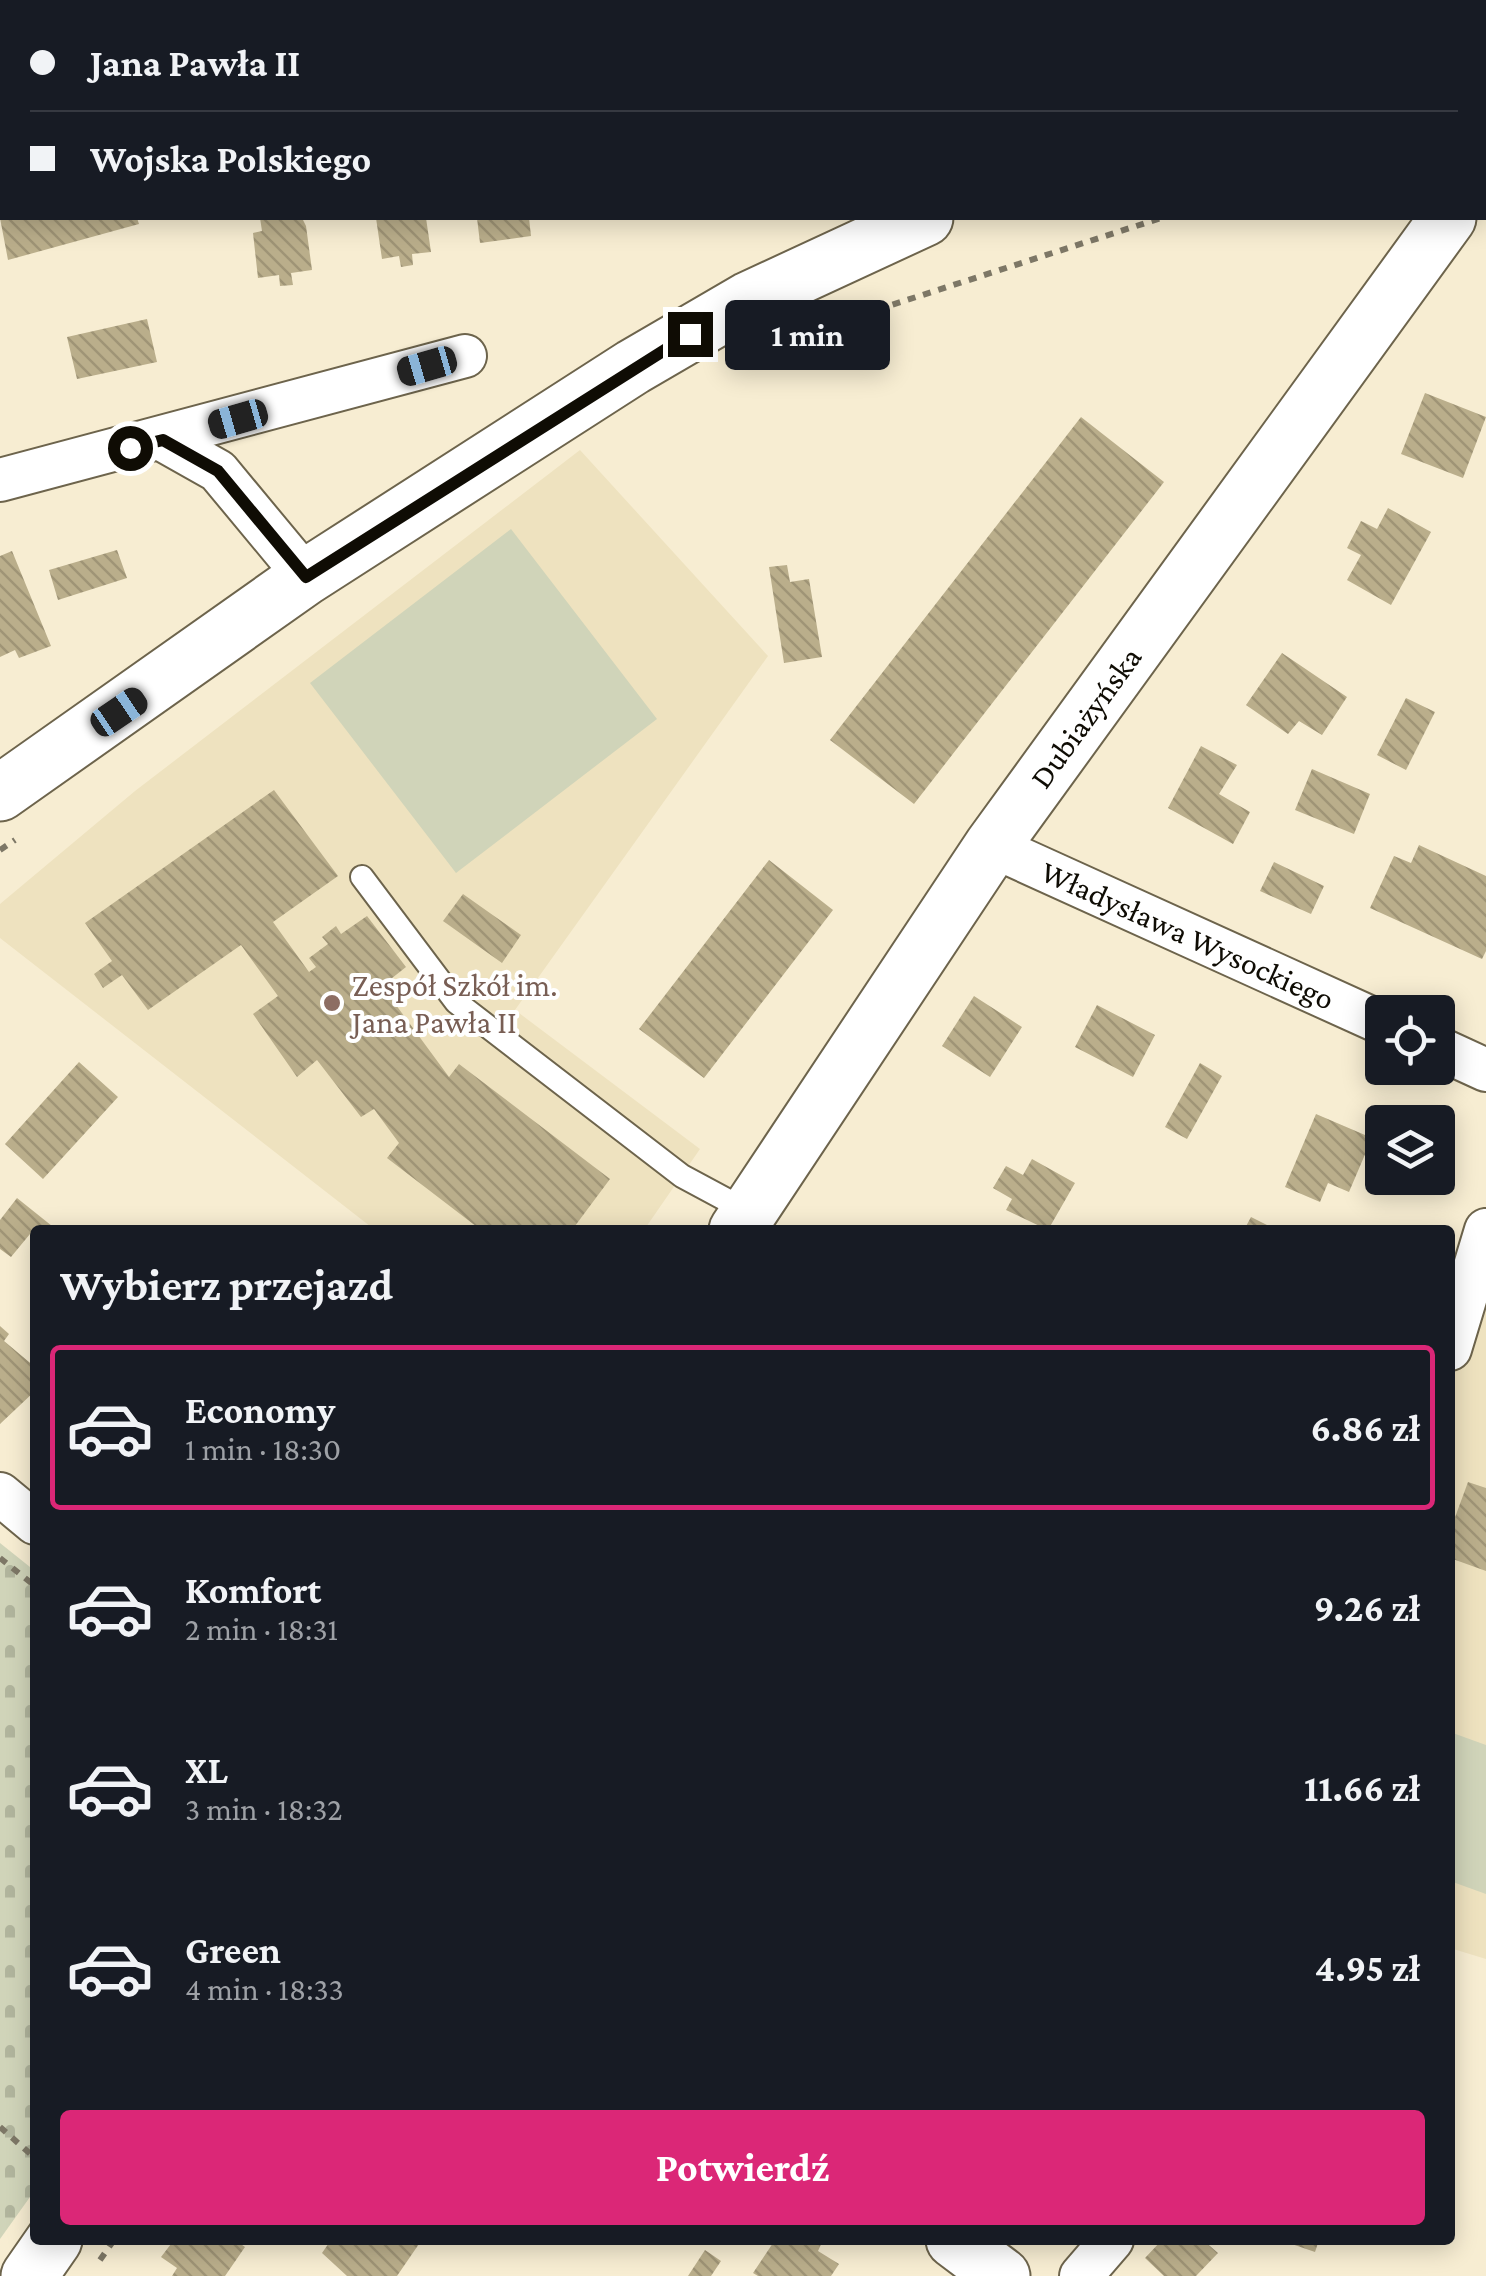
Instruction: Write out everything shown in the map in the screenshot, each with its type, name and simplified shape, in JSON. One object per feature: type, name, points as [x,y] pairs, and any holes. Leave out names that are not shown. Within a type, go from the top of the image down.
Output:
[{"type":"street","points":[[8,816],[306,577],[633,368],[748,300],[920,220]]},
{"type":"street","name":"Dubiażyńska","points":[[743,1221],[992,846],[1447,220]]},
{"type":"street","points":[[0,480],[163,440],[465,356]]},
{"type":"street","points":[[163,440],[218,471],[306,577]]},
{"type":"street","name":"Władysława Wysockiego","points":[[992,846],[1365,1015]]},
{"type":"street","points":[[1455,1056],[1486,1070]]},
{"type":"street","points":[[1455,1332],[1486,1230]]},
{"type":"street","points":[[0,1494],[30,1519]]},
{"type":"street","points":[[961,2245],[1002,2276]]},
{"type":"street","points":[[1081,2276],[1108,2245]]},
{"type":"lane","points":[[362,877],[456,1002],[743,1221]]},
{"type":"path","points":[[769,344],[1155,220]]},
{"type":"path","points":[[0,850],[8,816]]},
{"type":"path","points":[[0,1558],[30,1582]]},
{"type":"path","points":[[0,2126],[30,2153]]},
{"type":"shaded area","points":[[580,450],[768,656],[515,1010],[700,1149],[647,1225],[369,1225],[0,938],[0,904],[135,791]]},
{"type":"shaded area","points":[[1486,1269],[1486,1959],[1455,1950],[1455,1369]]},
{"type":"green space","points":[[511,529],[657,719],[456,873],[310,683]]},
{"type":"green space","points":[[0,1543],[30,1567],[30,2197],[0,2239]]},
{"type":"green space","points":[[1455,1734],[1486,1745],[1486,1894],[1455,1883]]},
{"type":"building","points":[[0,220],[138,220],[139,224],[8,260]]},
{"type":"building","points":[[260,220],[303,220],[312,270],[291,273],[293,285],[280,286],[279,275],[258,278],[253,233],[262,231]]},
{"type":"building","points":[[376,220],[426,220],[431,252],[412,254],[413,265],[401,267],[399,256],[382,259]]},
{"type":"building","points":[[477,220],[529,220],[531,236],[480,243]]},
{"type":"building","points":[[147,319],[157,362],[77,379],[67,337]]},
{"type":"building","points":[[1425,393],[1486,417],[1463,478],[1401,454]]},
{"type":"building","points":[[1081,417],[1164,482],[914,804],[830,740]]},
{"type":"building","points":[[1388,508],[1431,532],[1391,605],[1347,580],[1361,555],[1347,548],[1361,521],[1377,529]]},
{"type":"building","points":[[117,550],[127,578],[58,600],[49,570]]},
{"type":"building","points":[[12,551],[51,646],[19,658],[15,650],[0,657],[0,556]]},
{"type":"building","points":[[787,565],[790,582],[809,579],[822,657],[784,663],[769,567]]},
{"type":"building","points":[[1282,653],[1347,697],[1322,735],[1299,721],[1288,734],[1246,705]]},
{"type":"building","points":[[1406,698],[1435,712],[1406,770],[1377,755]]},
{"type":"building","points":[[1201,746],[1237,765],[1219,794],[1250,812],[1233,844],[1168,808]]},
{"type":"building","points":[[1312,769],[1370,794],[1354,834],[1295,810]]},
{"type":"building","name":"Zespół Szkół im. Jana Pawła II","points":[[274,790],[338,876],[273,922],[309,972],[316,967],[309,958],[328,944],[322,937],[336,926],[341,934],[367,916],[406,967],[382,986],[449,1077],[459,1064],[610,1179],[576,1225],[474,1225],[387,1158],[399,1143],[374,1109],[361,1117],[317,1060],[297,1077],[253,1014],[278,996],[241,945],[148,1010],[122,975],[103,988],[94,974],[112,961],[85,923]]},
{"type":"building","points":[[1419,845],[1486,876],[1486,951],[1482,959],[1370,908],[1394,856],[1411,863]]},
{"type":"building","points":[[769,860],[833,910],[704,1078],[639,1029]]},
{"type":"building","points":[[1274,862],[1324,886],[1311,914],[1260,891]]},
{"type":"building","points":[[463,894],[521,935],[502,963],[443,921]]},
{"type":"building","points":[[974,996],[1022,1027],[990,1077],[942,1046]]},
{"type":"building","points":[[1097,1005],[1155,1035],[1133,1077],[1075,1047]]},
{"type":"building","points":[[79,1062],[118,1097],[43,1179],[5,1144]]},
{"type":"building","points":[[1200,1063],[1222,1076],[1187,1139],[1165,1127]]},
{"type":"building","points":[[1316,1114],[1365,1135],[1365,1154],[1349,1192],[1328,1183],[1320,1202],[1285,1187]]},
{"type":"building","points":[[1032,1159],[1075,1183],[1051,1225],[1038,1225],[1006,1210],[1012,1199],[993,1188],[1006,1166],[1023,1175]]},
{"type":"building","points":[[17,1198],[51,1225],[30,1225],[30,1234],[11,1257],[0,1249],[0,1220]]},
{"type":"building","points":[[1251,1217],[1267,1225],[1247,1225]]},
{"type":"building","points":[[0,1326],[9,1334],[4,1341],[30,1363],[30,1396],[0,1424]]},
{"type":"building","points":[[1468,1482],[1486,1488],[1486,1571],[1455,1560],[1455,1517]]},
{"type":"building","points":[[170,2245],[245,2247],[225,2276],[172,2276],[177,2268],[161,2257]]},
{"type":"building","points":[[328,2245],[418,2245],[397,2276],[347,2276],[322,2253]]},
{"type":"building","points":[[772,2245],[821,2245],[818,2251],[839,2264],[831,2276],[753,2273]]},
{"type":"building","points":[[1157,2245],[1209,2245],[1218,2253],[1196,2276],[1164,2276],[1145,2258]]},
{"type":"building","points":[[1295,2245],[1317,2245],[1315,2252]]},
{"type":"building","points":[[705,2250],[721,2261],[711,2276],[688,2276]]},
{"type":"place","name":"Zespół Szkół im. Jana Pawła II","points":[[332,1003]]},
{"type":"route","points":[[130,448],[163,440],[218,471],[306,577],[690,334]]}]
